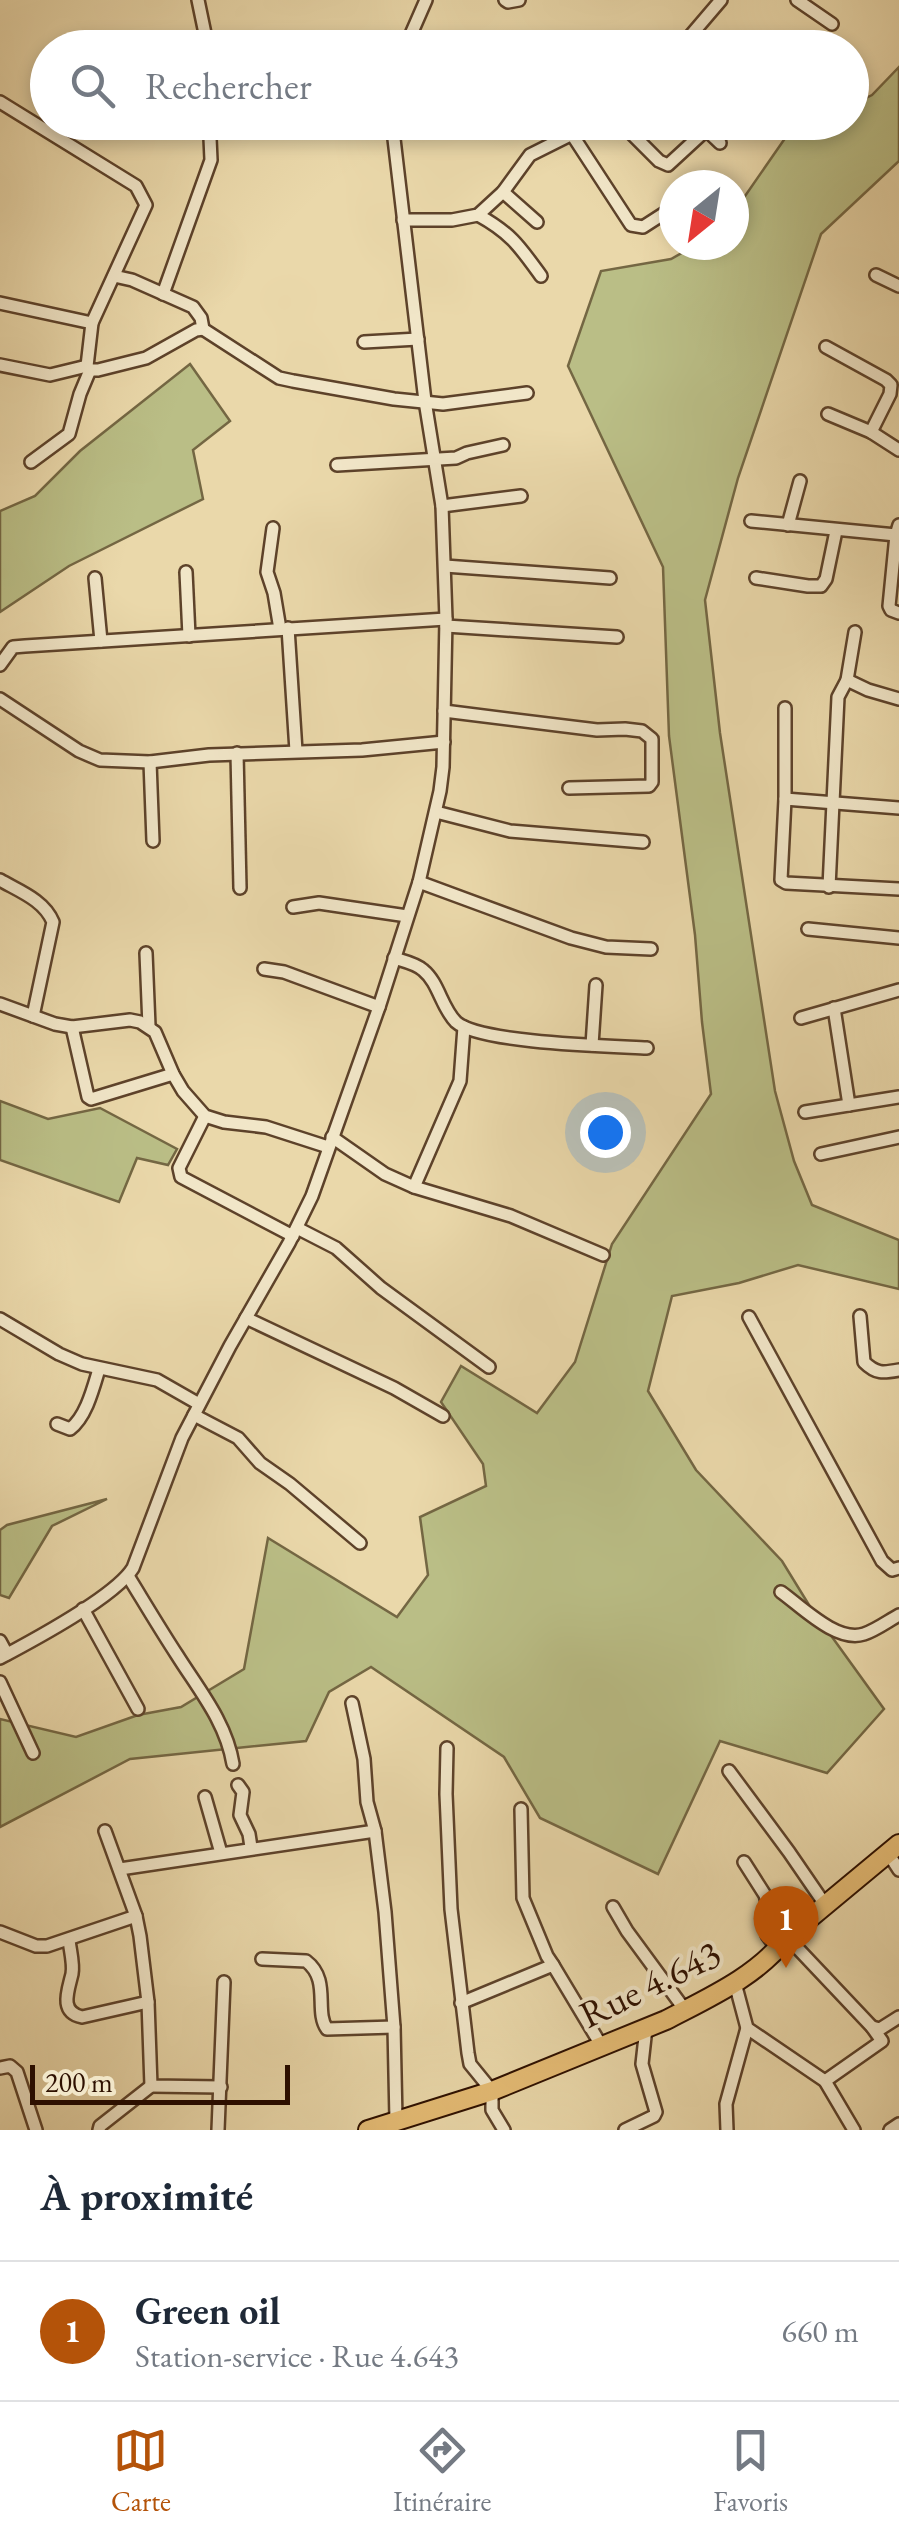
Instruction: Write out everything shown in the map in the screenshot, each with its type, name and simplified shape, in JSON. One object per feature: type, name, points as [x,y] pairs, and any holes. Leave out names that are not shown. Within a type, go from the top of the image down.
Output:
[{"type":"highway","name":"Rue 4.643","points":[[368,2130],[492,2091],[685,2010],[735,1983],[894,1848]]},
{"type":"street","points":[[198,0],[204,30]]},
{"type":"street","points":[[413,30],[426,0]]},
{"type":"street","points":[[505,0],[519,0]]},
{"type":"street","points":[[695,30],[721,0]]},
{"type":"street","points":[[797,0],[832,24]]},
{"type":"street","points":[[0,102],[30,121]]},
{"type":"street","points":[[30,462],[68,434],[89,368],[92,323],[146,205],[136,186],[62,140]]},
{"type":"street","points":[[163,294],[211,160],[210,140]]},
{"type":"street","points":[[0,1641],[4,1656],[118,1586],[137,1560],[172,1462],[196,1409],[312,1196],[419,882],[440,790],[446,566],[442,506],[394,140]]},
{"type":"street","points":[[403,220],[452,220],[478,215],[503,192],[530,154],[558,140]]},
{"type":"street","points":[[576,140],[631,226],[643,227],[659,217]]},
{"type":"street","points":[[638,140],[668,165],[690,140]]},
{"type":"street","points":[[716,140],[720,144]]},
{"type":"street","points":[[503,192],[537,222]]},
{"type":"street","points":[[478,215],[513,238],[541,276]]},
{"type":"street","points":[[876,275],[899,286]]},
{"type":"street","points":[[114,276],[132,280],[193,308],[203,329]]},
{"type":"street","points":[[0,303],[92,323]]},
{"type":"street","points":[[0,366],[50,375],[98,370],[146,358],[203,329],[279,378],[444,404],[527,393]]},
{"type":"street","points":[[364,342],[418,339]]},
{"type":"street","points":[[826,347],[890,385],[890,394],[871,432]]},
{"type":"street","points":[[828,414],[871,432],[899,450]]},
{"type":"street","points":[[336,465],[456,458],[503,445]]},
{"type":"street","points":[[788,526],[800,481]]},
{"type":"street","points":[[442,506],[521,496]]},
{"type":"street","points":[[751,521],[836,530],[898,530],[888,606],[899,613]]},
{"type":"street","points":[[273,528],[267,572],[284,628],[296,751]]},
{"type":"street","points":[[756,578],[821,586],[826,580],[836,530]]},
{"type":"street","points":[[446,566],[610,578]]},
{"type":"street","points":[[186,572],[189,636]]},
{"type":"street","points":[[95,578],[100,641]]},
{"type":"street","points":[[0,665],[13,647],[284,628],[446,622],[617,637]]},
{"type":"street","points":[[829,886],[838,696],[847,680],[855,632]]},
{"type":"street","points":[[847,680],[899,699]]},
{"type":"street","points":[[0,699],[100,760],[150,762],[444,742]]},
{"type":"street","points":[[785,708],[781,880],[899,890]]},
{"type":"street","points":[[444,710],[597,730],[642,731],[652,738],[652,782],[648,786],[569,788]]},
{"type":"street","points":[[237,754],[240,888]]},
{"type":"street","points":[[150,762],[153,842]]},
{"type":"street","points":[[785,799],[899,808]]},
{"type":"street","points":[[436,812],[510,831],[643,842]]},
{"type":"street","points":[[0,880],[33,898],[45,908],[52,922],[33,1016]]},
{"type":"street","points":[[419,882],[571,938],[606,947],[651,949]]},
{"type":"street","points":[[293,907],[319,903],[407,916]]},
{"type":"street","points":[[808,929],[899,938]]},
{"type":"street","points":[[146,953],[149,1026]]},
{"type":"street","points":[[394,958],[422,969],[448,1011],[464,1027],[481,1034],[647,1048]]},
{"type":"street","points":[[264,968],[379,1008]]},
{"type":"street","points":[[592,1045],[596,985]]},
{"type":"street","points":[[800,1018],[899,990]]},
{"type":"street","points":[[0,1004],[72,1027],[140,1022],[154,1032],[183,1091],[205,1116],[330,1142],[414,1188],[511,1216],[602,1255]]},
{"type":"street","points":[[834,1008],[848,1105]]},
{"type":"street","points":[[72,1027],[90,1099],[173,1074]]},
{"type":"street","points":[[414,1188],[460,1081],[464,1027]]},
{"type":"street","points":[[805,1112],[899,1097]]},
{"type":"street","points":[[205,1116],[179,1168],[180,1178],[336,1248],[381,1288],[489,1367]]},
{"type":"street","points":[[820,1154],[899,1137]]},
{"type":"street","points":[[749,1316],[886,1568],[899,1568]]},
{"type":"street","points":[[860,1316],[864,1362],[880,1373],[899,1370]]},
{"type":"street","points":[[0,1318],[59,1354],[99,1369],[157,1380],[238,1438],[260,1463],[360,1543]]},
{"type":"street","points":[[246,1318],[394,1388],[443,1416]]},
{"type":"street","points":[[57,1424],[70,1429],[76,1426],[99,1369]]},
{"type":"street","points":[[128,1576],[203,1691],[228,1743],[233,1764]]},
{"type":"street","points":[[781,1592],[839,1634],[865,1634],[899,1615]]},
{"type":"street","points":[[84,1609],[138,1709]]},
{"type":"street","points":[[0,1682],[33,1753]]},
{"type":"street","points":[[352,1703],[375,1830],[394,2027],[396,2120]]},
{"type":"street","points":[[447,1748],[451,1909],[470,2064],[492,2091],[492,2110],[504,2130]]},
{"type":"street","points":[[729,1771],[826,1906]]},
{"type":"street","points":[[238,1786],[244,1792],[240,1815],[251,1848]]},
{"type":"street","points":[[205,1798],[221,1853]]},
{"type":"street","points":[[520,1810],[523,1898],[547,1956],[601,2045]]},
{"type":"street","points":[[120,1868],[375,1830]]},
{"type":"street","points":[[105,1831],[136,1916],[148,2002],[150,2086]]},
{"type":"street","points":[[894,1848],[899,1870]]},
{"type":"street","points":[[744,1862],[765,1894],[767,1935],[782,1944],[872,2027],[882,2041],[825,2081]]},
{"type":"street","points":[[613,1907],[685,2010]]},
{"type":"street","points":[[0,1932],[36,1946],[47,1946],[136,1916]]},
{"type":"street","points":[[69,1940],[72,1972],[67,1987],[72,2014],[82,2017],[148,2002]]},
{"type":"street","points":[[262,1960],[309,1962],[322,1990],[322,2022],[327,2029],[394,2027]]},
{"type":"street","points":[[462,2003],[553,1965]]},
{"type":"street","points":[[218,2130],[224,1982]]},
{"type":"street","points":[[726,2130],[726,2104],[747,2028],[735,1983]]},
{"type":"street","points":[[872,2027],[880,2029],[899,2017]]},
{"type":"street","points":[[625,2130],[656,2112],[642,2064],[646,2028]]},
{"type":"street","points":[[747,2028],[825,2081],[854,2130]]},
{"type":"street","points":[[0,2068],[10,2066],[16,2072],[36,2130]]},
{"type":"street","points":[[99,2130],[150,2086],[221,2087]]},
{"type":"street","points":[[890,2130],[899,2124]]},
{"type":"green space","points":[[899,67],[899,161],[821,234],[738,478],[705,600],[720,733],[775,1091],[794,1161],[812,1205],[899,1240],[899,1289],[798,1265],[739,1283],[672,1296],[648,1391],[696,1470],[782,1561],[884,1709],[827,1773],[720,1741],[658,1874],[540,1818],[504,1757],[371,1667],[329,1692],[306,1741],[130,1759],[0,1827],[0,1719],[76,1737],[138,1715],[181,1707],[244,1669],[268,1538],[397,1617],[428,1575],[420,1517],[486,1486],[483,1464],[441,1402],[461,1366],[537,1413],[575,1362],[612,1244],[711,1094],[669,736],[663,567],[568,366],[601,271],[665,260],[749,260],[749,190],[784,140],[869,140],[869,96]]},
{"type":"green space","points":[[190,364],[230,421],[193,450],[203,499],[69,566],[0,612],[0,511],[35,496],[80,451]]},
{"type":"green space","points":[[0,1101],[48,1119],[100,1108],[177,1149],[168,1165],[137,1158],[119,1202],[0,1160]]},
{"type":"green space","points":[[107,1499],[52,1526],[9,1598],[0,1595],[0,1530]]},
{"type":"place","name":"Green oil","points":[[786,1968]]}]
